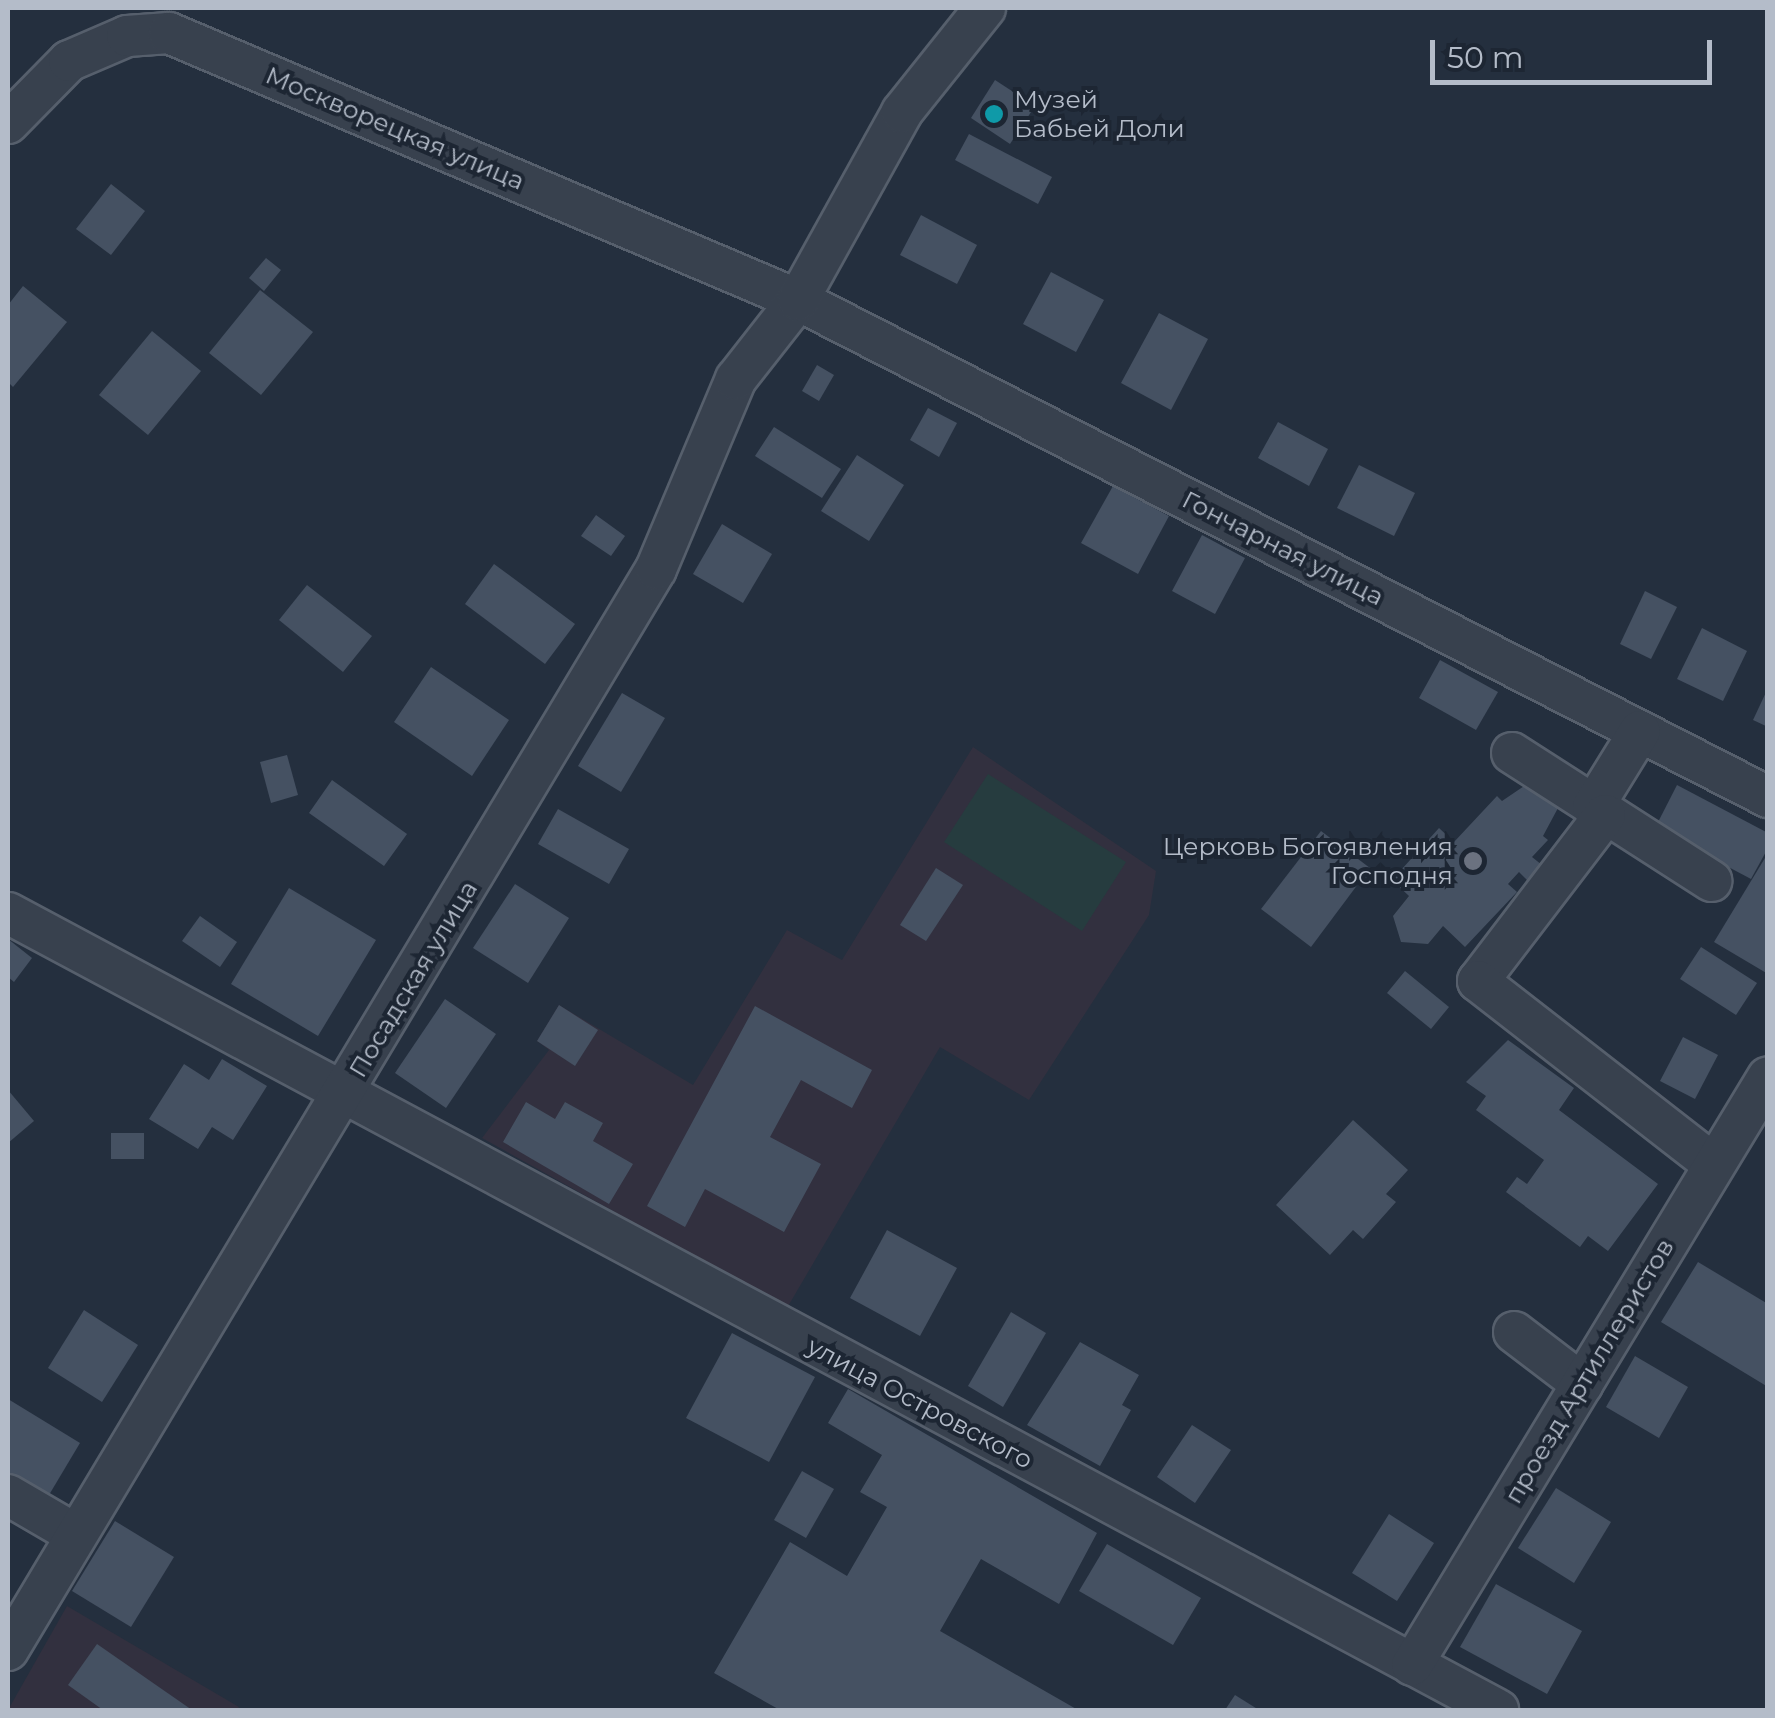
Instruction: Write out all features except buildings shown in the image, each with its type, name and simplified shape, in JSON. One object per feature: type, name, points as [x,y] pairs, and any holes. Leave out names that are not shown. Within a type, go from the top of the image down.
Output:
[{"type":"street","name":"Посадская улица","points":[[8,1650],[656,570],[736,379],[798,300],[902,112],[984,8]]},
{"type":"street","name":"Москворецкая улица","points":[[8,123],[69,61],[127,36],[169,32],[798,300]]},
{"type":"street","name":"Гончарная улица","points":[[798,300],[1768,797]]},
{"type":"street","points":[[1640,731],[1599,811],[1478,981],[1713,1164]]},
{"type":"street","points":[[1512,753],[1711,882]]},
{"type":"street","name":"улица Островского","points":[[8,913],[343,1096],[1498,1710]]},
{"type":"street","name":"проезд Артиллеристов","points":[[1412,1665],[1768,1077]]},
{"type":"street","points":[[1514,1332],[1582,1384]]},
{"type":"street","points":[[8,1495],[75,1534]]},
{"type":"shaded area","points":[[973,747],[1156,871],[1149,915],[1029,1100],[940,1047],[787,1308],[482,1138],[549,1050],[537,1041],[559,1005],[693,1085],[787,930],[842,960]]},
{"type":"shaded area","points":[[67,1606],[239,1707],[8,1710]]},
{"type":"green space","points":[[988,774],[1126,862],[1082,931],[944,842]]},
{"type":"place","name":"Музей Бабьей Доли","points":[[994,114]]},
{"type":"place","name":"Церковь Богоявления Господня","points":[[1473,861]]}]
